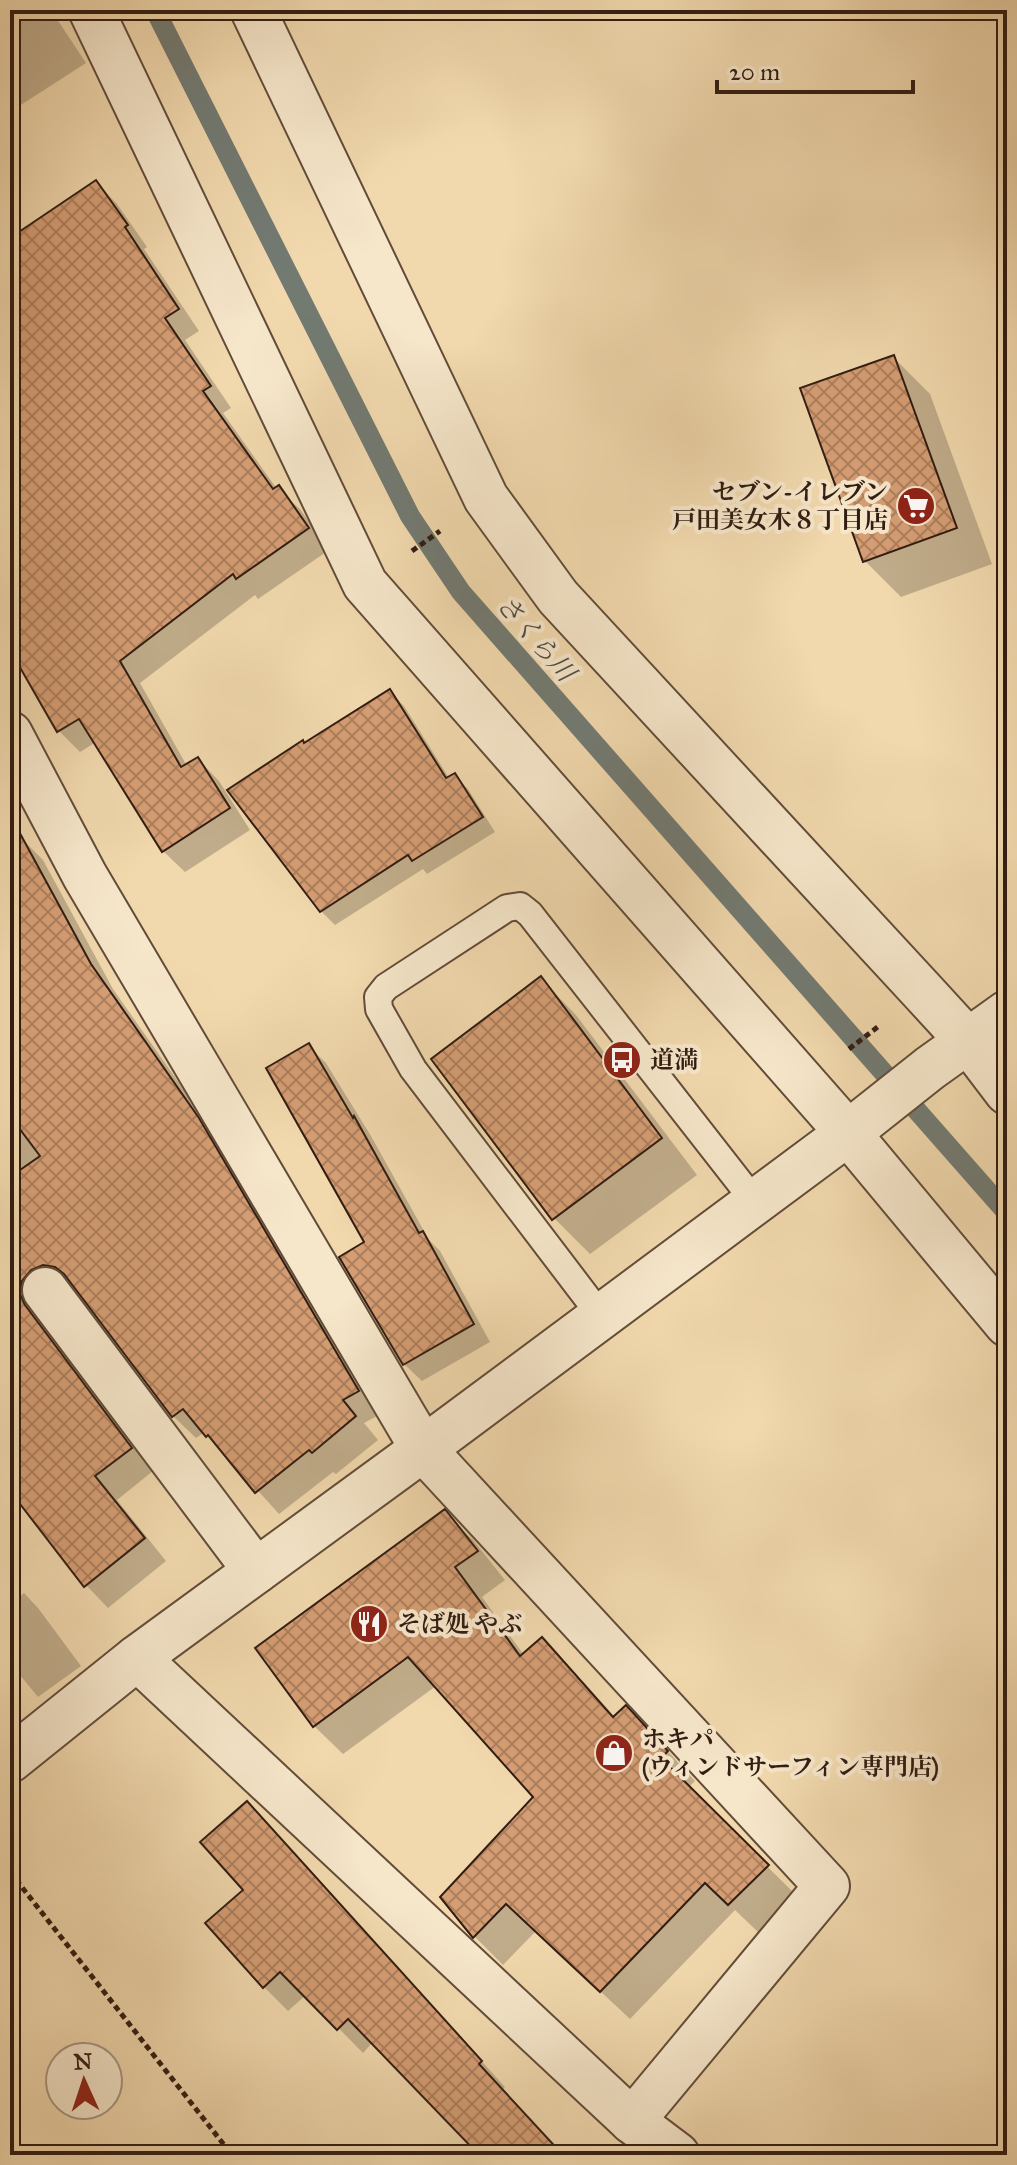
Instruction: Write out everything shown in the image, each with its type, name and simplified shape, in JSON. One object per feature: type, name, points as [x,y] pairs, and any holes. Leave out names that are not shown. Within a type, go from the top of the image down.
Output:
[{"type":"street","points":[[91,10],[365,584],[854,1128],[1007,1324]]},
{"type":"street","points":[[253,10],[486,498],[558,597],[969,1042],[1007,1092]]},
{"type":"street","points":[[10,734],[85,876],[423,1449],[827,1886],[632,2121]]},
{"type":"street","points":[[10,1760],[137,1658],[423,1449],[1007,1013]]},
{"type":"street","points":[[45,1290],[256,1571]]},
{"type":"street","points":[[137,1658],[632,2121],[677,2155]]},
{"type":"lane","points":[[601,1316],[413,1069],[379,1009],[378,997],[386,987],[507,908],[520,906],[530,914],[755,1202]]},
{"type":"path","points":[[407,554],[445,527]]},
{"type":"path","points":[[847,1051],[883,1022]]},
{"type":"path","points":[[10,1872],[232,2155]]},
{"type":"building","points":[[96,180],[128,225],[125,227],[179,309],[165,318],[211,386],[203,391],[273,489],[279,485],[309,528],[236,579],[233,574],[120,661],[181,767],[198,757],[230,808],[162,852],[79,719],[57,732],[10,650],[10,238]]},
{"type":"building","points":[[894,355],[957,528],[863,562],[800,388]]},
{"type":"building","points":[[390,689],[446,778],[455,773],[483,817],[412,861],[408,855],[320,912],[227,790],[303,740],[304,743]]},
{"type":"building","points":[[10,815],[91,964],[199,1118],[359,1391],[343,1400],[356,1416],[312,1453],[309,1450],[255,1493],[183,1409],[172,1417],[64,1274],[55,1267],[43,1265],[31,1270],[22,1281],[20,1294],[25,1305],[132,1448],[95,1476],[145,1538],[84,1587],[10,1491],[10,1177],[40,1156],[10,1116]]},
{"type":"building","points":[[541,976],[662,1138],[552,1220],[431,1059]]},
{"type":"building","points":[[309,1043],[419,1233],[423,1231],[474,1324],[403,1365],[339,1257],[364,1242],[266,1068]]},
{"type":"building","points":[[445,1509],[478,1551],[455,1567],[520,1656],[542,1637],[613,1717],[626,1705],[668,1751],[661,1758],[769,1865],[728,1905],[705,1883],[600,1992],[506,1904],[473,1938],[440,1897],[533,1797],[408,1657],[313,1727],[255,1648]]},
{"type":"building","points":[[247,1801],[563,2155],[479,2155],[348,2019],[337,2030],[280,1972],[263,1988],[205,1923],[243,1890],[200,1842]]},
{"type":"waterway","name":"さくら川","points":[[155,10],[410,516],[461,592],[1007,1213]]},
{"type":"place","name":"セブン-イレブン 戸田美女木８丁目店","points":[[916,506]]},
{"type":"place","name":"道満","points":[[622,1060]]},
{"type":"place","name":"そば処 やぶ","points":[[369,1624]]},
{"type":"place","name":"ホキパ (ウィンドサーフィン専門店)","points":[[614,1753]]}]
